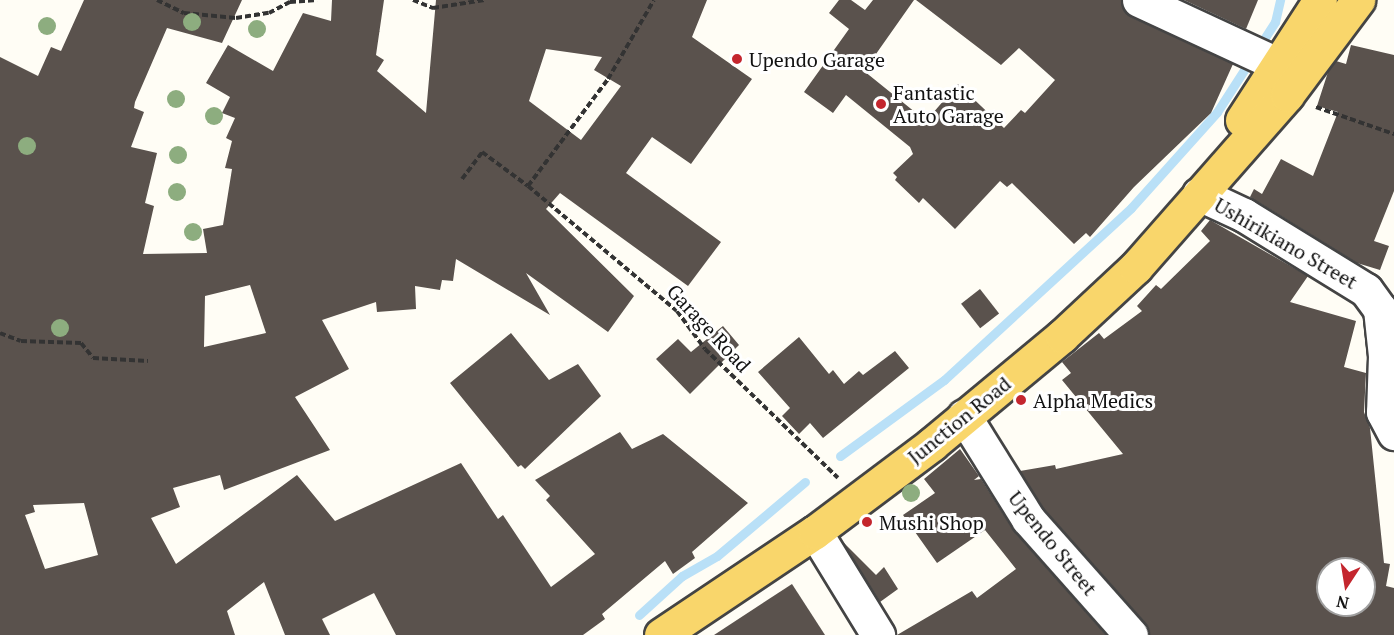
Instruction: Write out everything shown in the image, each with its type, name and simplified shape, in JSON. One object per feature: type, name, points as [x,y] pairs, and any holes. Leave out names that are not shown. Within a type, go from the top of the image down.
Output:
[{"type":"main road","name":"Junction Road","points":[[661,635],[815,532],[1062,336],[1136,267],[1223,166],[1235,130],[1283,80],[1320,16],[1358,0]]},
{"type":"street","points":[[1139,0],[1283,80]]},
{"type":"street","name":"Ushirikiano Street","points":[[1199,194],[1244,215],[1366,290],[1380,309],[1383,412],[1394,433]]},
{"type":"street","name":"Upendo Street","points":[[964,416],[1028,519],[1131,635]]},
{"type":"street","points":[[815,532],[878,635]]},
{"type":"path","points":[[157,0],[184,13],[236,18],[269,13],[290,2],[317,0]]},
{"type":"path","points":[[413,0],[433,8],[484,0]]},
{"type":"path","points":[[528,186],[608,79],[654,0]]},
{"type":"path","points":[[1283,80],[1394,135]]},
{"type":"path","name":"Garage Road","points":[[462,179],[482,152],[528,186],[677,311],[721,365],[825,469],[863,496]]},
{"type":"path","points":[[0,333],[21,341],[81,343],[93,358],[148,361]]},
{"type":"building","points":[[84,0],[242,0],[222,43],[167,28],[134,108],[144,112],[131,147],[157,153],[145,203],[154,206],[143,254],[207,253],[203,229],[223,225],[232,169],[225,168],[232,141],[226,138],[235,118],[222,113],[230,97],[206,83],[228,45],[273,71],[303,13],[331,21],[332,0],[384,0],[376,55],[384,60],[377,71],[426,113],[436,0],[707,0],[692,37],[752,79],[691,164],[652,137],[626,173],[721,242],[688,286],[560,193],[546,209],[634,296],[608,332],[526,273],[550,315],[456,259],[453,281],[442,280],[440,290],[415,286],[416,309],[377,312],[376,302],[322,320],[349,369],[295,397],[330,450],[224,490],[220,475],[173,488],[180,507],[151,518],[176,564],[297,475],[335,521],[461,463],[498,519],[503,515],[551,587],[595,554],[546,500],[550,496],[535,480],[620,432],[632,449],[663,434],[748,503],[692,552],[695,558],[673,574],[665,561],[602,614],[605,619],[583,635],[396,635],[374,593],[322,619],[330,635],[285,635],[264,582],[227,611],[235,635],[0,635],[0,57],[38,76],[51,47],[61,51]],"holes":[[[546,49],[602,57],[594,70],[621,86],[581,140],[529,101]],[[250,285],[266,333],[204,347],[205,296]],[[84,503],[98,555],[45,569],[25,515],[35,512],[33,505]]]},
{"type":"building","points":[[839,0],[851,0],[865,10],[873,0],[914,0],[864,71],[926,121],[958,84],[1004,128],[1021,110],[1025,113],[1055,80],[1019,48],[1001,65],[916,0],[1121,0],[1131,17],[1233,64],[1211,113],[1134,187],[1090,237],[1086,233],[1074,244],[1012,183],[1007,187],[1000,181],[955,229],[923,198],[919,203],[895,180],[897,177],[893,173],[913,154],[910,147],[846,95],[833,113],[804,92],[849,29],[829,13]]},
{"type":"building","points":[[1184,0],[1258,0],[1246,29]]},
{"type":"building","points":[[1351,45],[1394,55],[1394,191],[1374,241],[1389,246],[1380,270],[1357,263],[1250,197],[1254,189],[1262,194],[1281,159],[1313,176],[1338,112],[1317,106],[1328,72],[1336,61],[1346,64]]},
{"type":"building","points":[[1210,220],[1308,276],[1290,302],[1356,321],[1344,367],[1366,373],[1364,412],[1370,428],[1384,563],[1390,564],[1386,586],[1394,588],[1394,635],[1149,635],[1145,623],[1043,508],[1020,471],[1055,465],[1056,469],[1123,454],[1062,380],[1071,373],[1062,362],[1099,333],[1104,339],[1142,311],[1137,306],[1156,285],[1161,289],[1210,241],[1201,231]]},
{"type":"building","points":[[980,289],[999,313],[980,328],[961,304]]},
{"type":"building","points":[[723,326],[739,345],[690,394],[656,359],[678,339],[691,352]]},
{"type":"building","points":[[511,333],[549,380],[578,364],[601,396],[525,469],[521,465],[518,467],[450,383]]},
{"type":"building","points":[[799,337],[829,374],[833,370],[844,384],[859,371],[863,375],[895,351],[909,368],[823,438],[810,423],[799,434],[782,416],[790,408],[758,372]]},
{"type":"building","points":[[960,449],[979,476],[974,480],[981,479],[1014,531],[1106,635],[897,635],[972,591],[977,598],[1016,569],[985,530],[937,563],[903,515],[935,493],[924,479]]},
{"type":"building","points":[[842,541],[876,575],[884,567],[898,589],[880,602]]},
{"type":"building","points":[[792,584],[825,635],[714,635]]},
{"type":"waterway","points":[[840,456],[944,380],[1131,208],[1217,112],[1275,22],[1280,0]]},
{"type":"waterway","points":[[639,615],[682,576],[717,556],[805,482]]},
{"type":"place","name":"Upendo Garage","points":[[737,59]]},
{"type":"place","name":"Fantastic Auto Garage","points":[[881,104]]},
{"type":"place","name":"Alpha Medics","points":[[1021,400]]},
{"type":"place","name":"Mushi Shop","points":[[867,522]]}]
